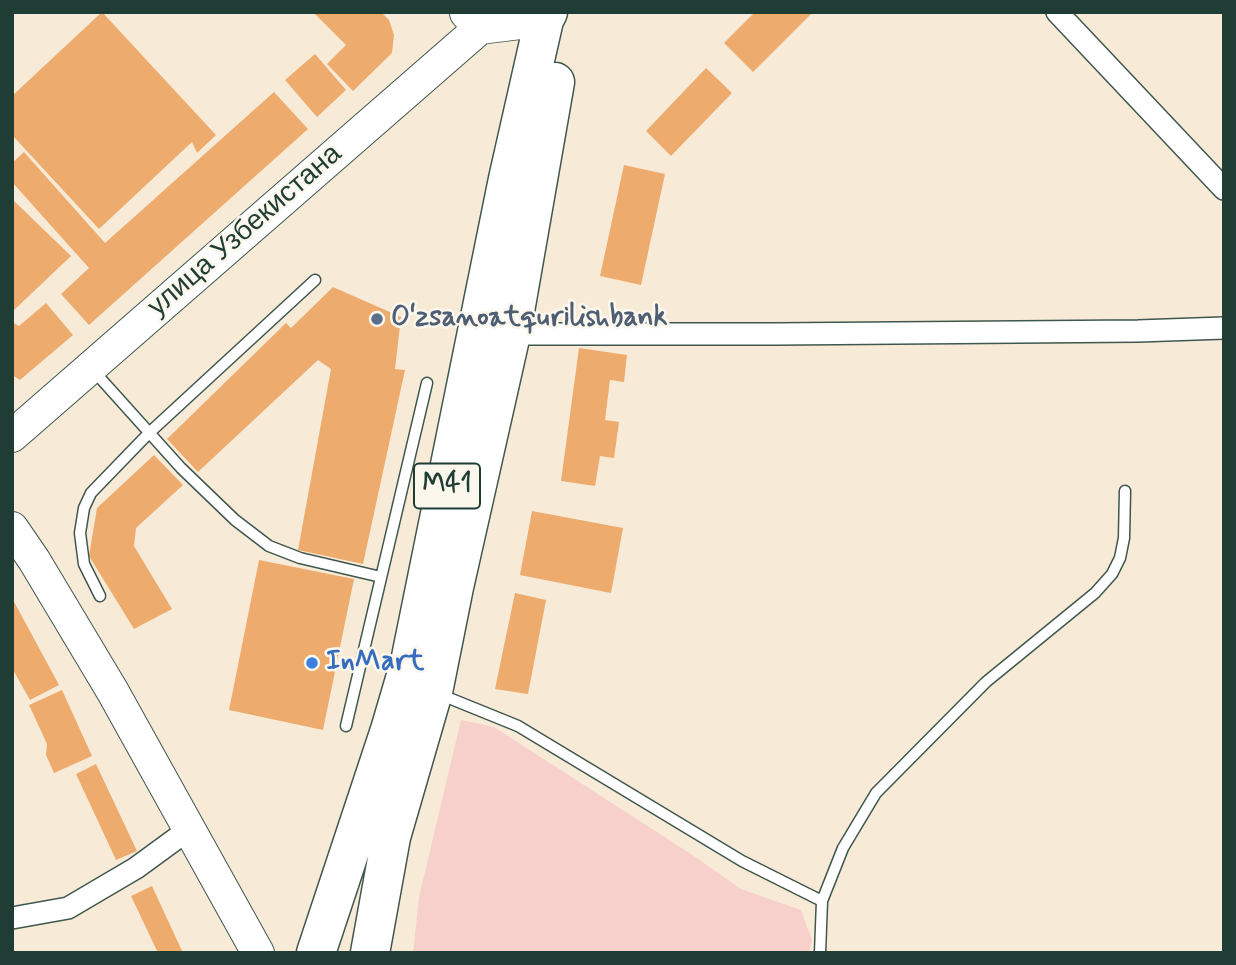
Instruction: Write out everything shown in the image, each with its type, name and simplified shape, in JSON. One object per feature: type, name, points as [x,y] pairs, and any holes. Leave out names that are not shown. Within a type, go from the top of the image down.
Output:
[{"type":"highway","name":"M41","points":[[370,953],[391,837],[433,692],[511,334],[559,55],[555,15]]},
{"type":"highway","name":"M41","points":[[316,953],[410,662],[508,179],[555,15]]},
{"type":"street","points":[[1057,12],[1224,189]]},
{"type":"street","points":[[473,20],[555,15]]},
{"type":"street","name":"улица Узбекистана","points":[[12,436],[473,20]]},
{"type":"street","points":[[511,334],[1138,331],[1224,327]]},
{"type":"street","points":[[12,528],[113,692],[258,953]]},
{"type":"street","points":[[12,918],[68,908],[136,868],[188,830]]},
{"type":"lane","points":[[100,596],[84,564],[80,533],[84,508],[91,493],[149,433],[315,280]]},
{"type":"lane","points":[[90,367],[181,468],[235,520],[269,546],[300,558],[381,577]]},
{"type":"lane","points":[[346,726],[427,383]]},
{"type":"lane","points":[[820,953],[822,901],[843,848],[876,793],[986,682],[1095,593],[1112,574],[1120,558],[1124,538],[1125,491]]},
{"type":"lane","points":[[433,692],[518,726],[742,861],[822,901]]},
{"type":"shaded area","points":[[461,720],[494,727],[741,889],[801,910],[812,940],[809,953],[413,953],[419,897]]},
{"type":"building","points":[[102,12],[216,135],[197,153],[192,142],[99,229],[12,135],[12,96]]},
{"type":"building","points":[[313,12],[381,12],[389,20],[394,35],[392,53],[353,91],[327,64],[346,45]]},
{"type":"building","points":[[755,12],[813,12],[753,72],[724,43]]},
{"type":"building","points":[[315,54],[346,90],[317,117],[285,80]]},
{"type":"building","points":[[706,68],[732,93],[671,156],[646,131]]},
{"type":"building","points":[[274,92],[308,129],[89,325],[61,294],[89,268],[12,182],[12,163],[24,152],[105,243]]},
{"type":"building","points":[[624,165],[665,174],[641,285],[600,276]]},
{"type":"building","points":[[12,199],[71,256],[12,312]]},
{"type":"building","points":[[333,287],[401,317],[395,369],[405,370],[363,564],[298,550],[331,369],[318,360],[198,472],[167,439],[286,323],[291,328]]},
{"type":"building","points":[[46,303],[73,335],[20,380],[12,375],[12,322],[19,326]]},
{"type":"building","points":[[579,348],[627,355],[624,382],[610,380],[605,420],[619,422],[614,458],[600,456],[595,486],[561,481]]},
{"type":"building","points":[[154,455],[183,485],[136,528],[134,546],[172,609],[134,629],[89,556],[97,508]]},
{"type":"building","points":[[532,511],[623,528],[611,593],[520,575]]},
{"type":"building","points":[[259,560],[354,579],[323,730],[229,710]]},
{"type":"building","points":[[515,593],[546,600],[528,694],[495,689]]},
{"type":"building","points":[[12,598],[59,685],[30,700],[12,668]]},
{"type":"building","points":[[62,690],[92,756],[54,773],[46,755],[47,744],[29,705]]},
{"type":"building","points":[[96,764],[137,851],[116,860],[76,774]]},
{"type":"building","points":[[152,886],[183,953],[158,953],[131,896]]},
{"type":"place","name":"Oʻzsanoatqurilishbank","points":[[377,319]]},
{"type":"place","name":"InMart","points":[[312,663]]}]
